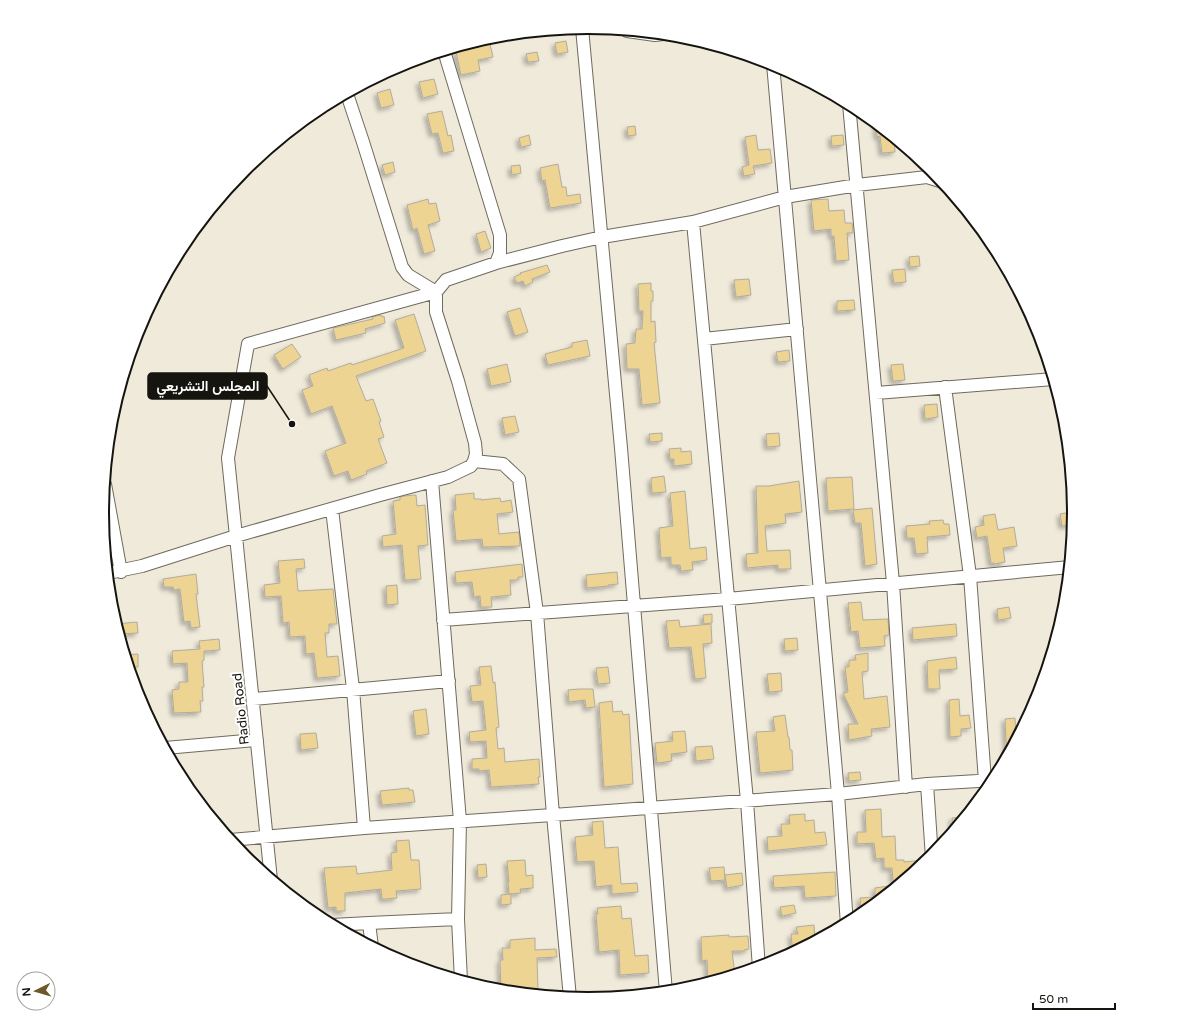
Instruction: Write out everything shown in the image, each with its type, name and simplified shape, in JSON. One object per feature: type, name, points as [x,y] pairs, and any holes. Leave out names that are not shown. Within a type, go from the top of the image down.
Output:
[{"type":"street","points":[[583,34],[602,237],[666,987]]},
{"type":"street","points":[[445,56],[500,234],[500,254],[496,264]]},
{"type":"street","points":[[774,71],[838,794],[847,917]]},
{"type":"street","points":[[348,98],[402,267],[408,275],[436,292]]},
{"type":"street","points":[[850,112],[893,583],[906,787]]},
{"type":"street","points":[[113,573],[121,572],[236,536],[448,477],[472,466],[476,454],[475,444],[458,381],[436,312],[436,292],[446,280],[496,264],[562,246],[602,237],[693,222],[785,196],[856,185],[927,177],[932,179]]},
{"type":"street","points":[[693,222],[747,800],[759,962]]},
{"type":"street","name":"Radio Road","points":[[270,873],[228,458],[248,344],[436,292]]},
{"type":"street","points":[[704,339],[797,329]]},
{"type":"street","points":[[876,393],[1049,379]]},
{"type":"street","points":[[946,387],[970,576],[990,776]]},
{"type":"street","points":[[474,461],[503,464],[519,479],[537,613],[553,815],[569,992]]},
{"type":"street","points":[[432,481],[460,821],[458,919],[461,976]]},
{"type":"street","points":[[109,507],[121,572]]},
{"type":"street","points":[[332,509],[353,689],[364,828]]},
{"type":"street","points":[[444,620],[728,599],[1065,567]]},
{"type":"street","points":[[253,699],[449,681]]},
{"type":"street","points":[[170,748],[257,740]]},
{"type":"street","points":[[237,839],[364,828],[838,794],[927,784],[987,780]]},
{"type":"street","points":[[927,784],[931,849]]},
{"type":"street","points":[[342,925],[458,919]]},
{"type":"street","points":[[369,924],[371,941]]},
{"type":"building","points":[[566,41],[568,52],[557,54],[555,43]]},
{"type":"building","points":[[490,44],[493,57],[478,60],[480,71],[461,75],[456,52]]},
{"type":"building","points":[[537,52],[539,61],[528,62],[526,54]]},
{"type":"building","points":[[434,79],[438,94],[423,98],[419,82]]},
{"type":"building","points":[[390,89],[394,105],[381,108],[377,93]]},
{"type":"building","points":[[442,111],[448,136],[451,135],[454,151],[443,153],[438,133],[432,134],[427,114]]},
{"type":"building","points":[[635,126],[636,135],[628,136],[627,127]]},
{"type":"building","points":[[877,131],[894,145],[895,152],[882,153],[880,136],[877,137]]},
{"type":"building","points":[[529,135],[531,145],[521,147],[519,138]]},
{"type":"building","points":[[756,135],[758,150],[770,149],[772,163],[753,166],[755,174],[744,176],[742,167],[749,165],[745,137]]},
{"type":"building","points":[[843,135],[844,145],[832,146],[831,136]]},
{"type":"building","points":[[393,162],[395,172],[385,175],[382,165]]},
{"type":"building","points":[[558,164],[562,187],[566,187],[567,196],[580,194],[581,203],[550,208],[545,180],[542,181],[540,168]]},
{"type":"building","points":[[520,165],[521,173],[512,175],[511,166]]},
{"type":"building","points":[[428,199],[429,204],[436,203],[440,221],[428,225],[435,251],[424,254],[417,228],[413,230],[407,205]]},
{"type":"building","points":[[828,199],[829,211],[844,210],[845,223],[852,223],[853,233],[847,233],[849,260],[836,261],[834,236],[831,236],[831,229],[814,231],[811,200]]},
{"type":"building","points":[[485,231],[491,248],[481,252],[476,234]]},
{"type":"building","points":[[919,256],[920,266],[910,267],[909,257]]},
{"type":"building","points":[[547,265],[550,272],[532,279],[533,282],[525,286],[523,281],[517,283],[514,277],[521,274],[520,273]]},
{"type":"building","points":[[905,269],[906,282],[894,283],[892,270]]},
{"type":"building","points":[[749,279],[751,295],[736,297],[734,280]]},
{"type":"building","points":[[651,283],[653,301],[651,301],[651,322],[655,321],[656,342],[654,343],[660,403],[642,405],[639,369],[627,369],[626,344],[635,343],[636,329],[642,329],[643,311],[639,311],[638,284]]},
{"type":"building","points":[[854,300],[855,310],[837,311],[837,301]]},
{"type":"building","points":[[520,308],[528,332],[515,336],[507,312]]},
{"type":"building","points":[[414,314],[426,351],[356,376],[366,401],[373,399],[381,421],[379,422],[384,437],[378,439],[387,463],[366,471],[367,474],[351,480],[348,471],[334,476],[325,451],[346,443],[332,406],[311,414],[302,390],[313,386],[309,375],[327,368],[328,371],[351,363],[352,365],[404,348],[395,320]]},
{"type":"building","points":[[381,315],[382,317],[384,316],[385,323],[365,329],[366,333],[336,340],[333,328],[373,319],[372,317]]},
{"type":"building","points":[[587,340],[590,356],[548,365],[545,354],[572,347],[572,343]]},
{"type":"building","points":[[292,344],[301,357],[283,369],[274,355]]},
{"type":"building","points":[[789,350],[790,361],[778,362],[776,352]]},
{"type":"building","points":[[507,364],[511,382],[491,386],[487,369]]},
{"type":"building","points":[[903,364],[905,380],[893,381],[891,365]]},
{"type":"building","points":[[937,404],[938,417],[925,419],[924,405]]},
{"type":"building","points":[[515,416],[519,432],[505,435],[502,418]]},
{"type":"building","points":[[662,433],[662,441],[650,442],[649,434]]},
{"type":"building","points":[[779,433],[780,446],[767,447],[766,434]]},
{"type":"building","points":[[681,448],[681,452],[691,451],[692,464],[674,466],[674,459],[670,459],[669,449]]},
{"type":"building","points":[[664,476],[666,492],[652,493],[651,478]]},
{"type":"building","points":[[852,477],[854,509],[828,511],[826,478]]},
{"type":"building","points":[[799,481],[802,512],[785,514],[786,523],[765,526],[767,551],[790,550],[791,569],[778,569],[778,565],[747,568],[746,554],[758,553],[756,486],[769,486]]},
{"type":"building","points":[[685,491],[690,549],[706,547],[707,560],[692,562],[693,570],[681,571],[680,565],[671,565],[671,557],[661,558],[659,528],[673,526],[670,493]]},
{"type":"building","points":[[474,493],[474,499],[481,500],[500,498],[501,502],[511,500],[513,512],[497,514],[499,534],[519,532],[520,546],[483,547],[482,539],[456,541],[453,510],[456,510],[455,495]]},
{"type":"building","points":[[416,495],[417,506],[425,505],[428,545],[418,546],[421,579],[405,580],[402,545],[383,547],[382,536],[396,534],[393,501],[400,500],[400,497]]},
{"type":"building","points":[[872,508],[877,564],[865,566],[861,523],[855,523],[853,510]]},
{"type":"building","points":[[1068,513],[1068,525],[1062,526],[1060,514]]},
{"type":"building","points":[[995,514],[998,530],[1014,527],[1017,546],[1003,548],[1005,562],[994,564],[991,563],[987,536],[977,538],[975,527],[984,525],[983,516]]},
{"type":"building","points":[[943,520],[944,524],[949,524],[950,535],[927,537],[928,553],[916,554],[914,538],[907,538],[906,526],[930,524],[929,521]]},
{"type":"building","points":[[304,559],[305,568],[296,569],[298,591],[333,589],[337,624],[329,624],[329,633],[325,633],[327,657],[338,656],[340,676],[317,678],[314,653],[306,654],[305,636],[290,637],[289,622],[283,623],[281,596],[265,597],[264,585],[280,583],[278,561]]},
{"type":"building","points":[[522,564],[523,577],[518,577],[518,580],[510,580],[511,595],[491,597],[492,607],[481,607],[480,596],[474,597],[472,582],[456,583],[455,572]]},
{"type":"building","points":[[617,572],[618,584],[587,588],[586,575]]},
{"type":"building","points":[[196,574],[198,594],[196,594],[200,627],[191,628],[190,621],[184,622],[180,589],[174,590],[173,587],[164,587],[163,579]]},
{"type":"building","points":[[397,585],[398,604],[387,605],[386,586]]},
{"type":"building","points":[[861,602],[863,620],[888,619],[889,635],[884,636],[885,646],[860,648],[858,631],[851,632],[848,603]]},
{"type":"building","points":[[1009,607],[1011,618],[998,620],[997,609]]},
{"type":"building","points":[[712,614],[712,623],[704,624],[703,615]]},
{"type":"building","points":[[679,620],[680,627],[711,624],[712,643],[703,644],[706,678],[695,679],[691,647],[669,648],[666,621]]},
{"type":"building","points":[[137,622],[138,633],[124,634],[122,623]]},
{"type":"building","points":[[956,624],[957,636],[913,640],[912,628]]},
{"type":"building","points":[[797,638],[798,650],[785,651],[784,639]]},
{"type":"building","points":[[219,639],[220,650],[204,651],[204,660],[202,661],[204,687],[202,687],[203,701],[200,701],[201,712],[174,713],[172,690],[179,689],[179,682],[188,682],[187,663],[173,664],[172,651],[200,649],[199,641]]},
{"type":"building","points":[[868,653],[868,671],[862,672],[864,699],[887,696],[890,727],[871,729],[872,736],[849,740],[848,724],[858,724],[843,693],[848,692],[845,667],[849,667],[849,660],[856,660],[855,655]]},
{"type":"building","points":[[138,654],[138,667],[134,667],[130,655]]},
{"type":"building","points":[[956,657],[957,669],[939,670],[940,689],[928,689],[927,661]]},
{"type":"building","points":[[491,666],[493,683],[495,682],[499,727],[496,728],[498,749],[504,748],[505,762],[539,759],[539,784],[491,787],[489,770],[479,771],[479,769],[472,769],[472,759],[487,758],[486,741],[470,742],[469,732],[486,730],[483,701],[472,702],[470,686],[481,685],[479,667]]},
{"type":"building","points":[[608,667],[610,683],[598,684],[596,668]]},
{"type":"building","points":[[781,673],[782,691],[769,692],[767,674]]},
{"type":"building","points":[[593,689],[595,707],[586,708],[585,700],[569,702],[568,690]]},
{"type":"building","points":[[959,699],[960,716],[969,715],[971,728],[961,729],[961,736],[950,737],[949,700]]},
{"type":"building","points":[[612,701],[613,712],[622,711],[623,715],[629,714],[633,784],[604,787],[599,703]]},
{"type":"building","points":[[426,709],[429,734],[416,736],[413,711]]},
{"type":"building","points":[[785,715],[790,750],[792,750],[793,770],[760,773],[756,732],[775,731],[773,717]]},
{"type":"building","points":[[1015,718],[1016,732],[1007,748],[1005,719]]},
{"type":"building","points":[[685,731],[687,752],[671,754],[672,761],[657,763],[655,743],[673,741],[672,732]]},
{"type":"building","points":[[316,733],[318,748],[301,750],[300,734]]},
{"type":"building","points":[[712,746],[714,759],[696,761],[695,747]]},
{"type":"building","points":[[860,772],[861,780],[849,781],[848,773]]},
{"type":"building","points":[[409,788],[409,790],[413,790],[415,802],[382,805],[380,791]]},
{"type":"building","points":[[881,809],[882,837],[895,836],[896,860],[904,860],[904,862],[920,860],[897,881],[893,881],[892,868],[884,868],[884,858],[876,859],[874,843],[857,844],[857,832],[866,832],[865,810]]},
{"type":"building","points":[[805,814],[805,821],[814,820],[815,833],[825,832],[827,845],[768,851],[767,837],[782,836],[781,824],[790,824],[789,815]]},
{"type":"building","points":[[952,818],[959,818],[953,826]]},
{"type":"building","points":[[603,821],[605,848],[618,847],[621,884],[637,883],[638,892],[612,894],[612,885],[596,887],[594,861],[577,862],[575,837],[593,835],[592,822]]},
{"type":"building","points":[[409,840],[411,860],[419,860],[421,889],[396,891],[397,898],[385,899],[382,899],[381,889],[345,893],[345,911],[336,911],[336,907],[328,908],[324,868],[356,866],[357,874],[392,870],[391,853],[397,852],[396,841]]},
{"type":"building","points":[[525,860],[526,876],[533,875],[533,888],[520,889],[521,893],[509,894],[507,861]]},
{"type":"building","points":[[486,864],[487,877],[478,878],[477,865]]},
{"type":"building","points":[[724,867],[725,880],[711,881],[709,868]]},
{"type":"building","points":[[835,872],[836,896],[805,898],[804,886],[774,888],[773,876]]},
{"type":"building","points":[[742,873],[743,885],[727,888],[725,875]]},
{"type":"building","points":[[889,886],[880,894],[861,908],[860,898],[875,897],[875,888]]},
{"type":"building","points":[[511,894],[511,904],[501,905],[501,895]]},
{"type":"building","points":[[794,905],[796,913],[782,916],[780,907]]},
{"type":"building","points":[[621,906],[622,919],[631,918],[635,956],[648,955],[649,973],[620,975],[619,950],[599,952],[596,914],[598,914],[597,908]]},
{"type":"building","points":[[814,925],[815,936],[792,948],[791,934],[798,934],[796,927]]},
{"type":"building","points":[[729,935],[729,937],[748,936],[749,949],[744,951],[732,951],[734,971],[708,978],[707,960],[702,961],[701,937]]},
{"type":"building","points":[[535,938],[535,950],[556,949],[557,957],[537,958],[538,989],[526,989],[501,985],[500,960],[503,960],[502,948],[510,948],[510,940]]},
{"type":"place","name":"المجلس التشريعي","points":[[292,424]]}]
